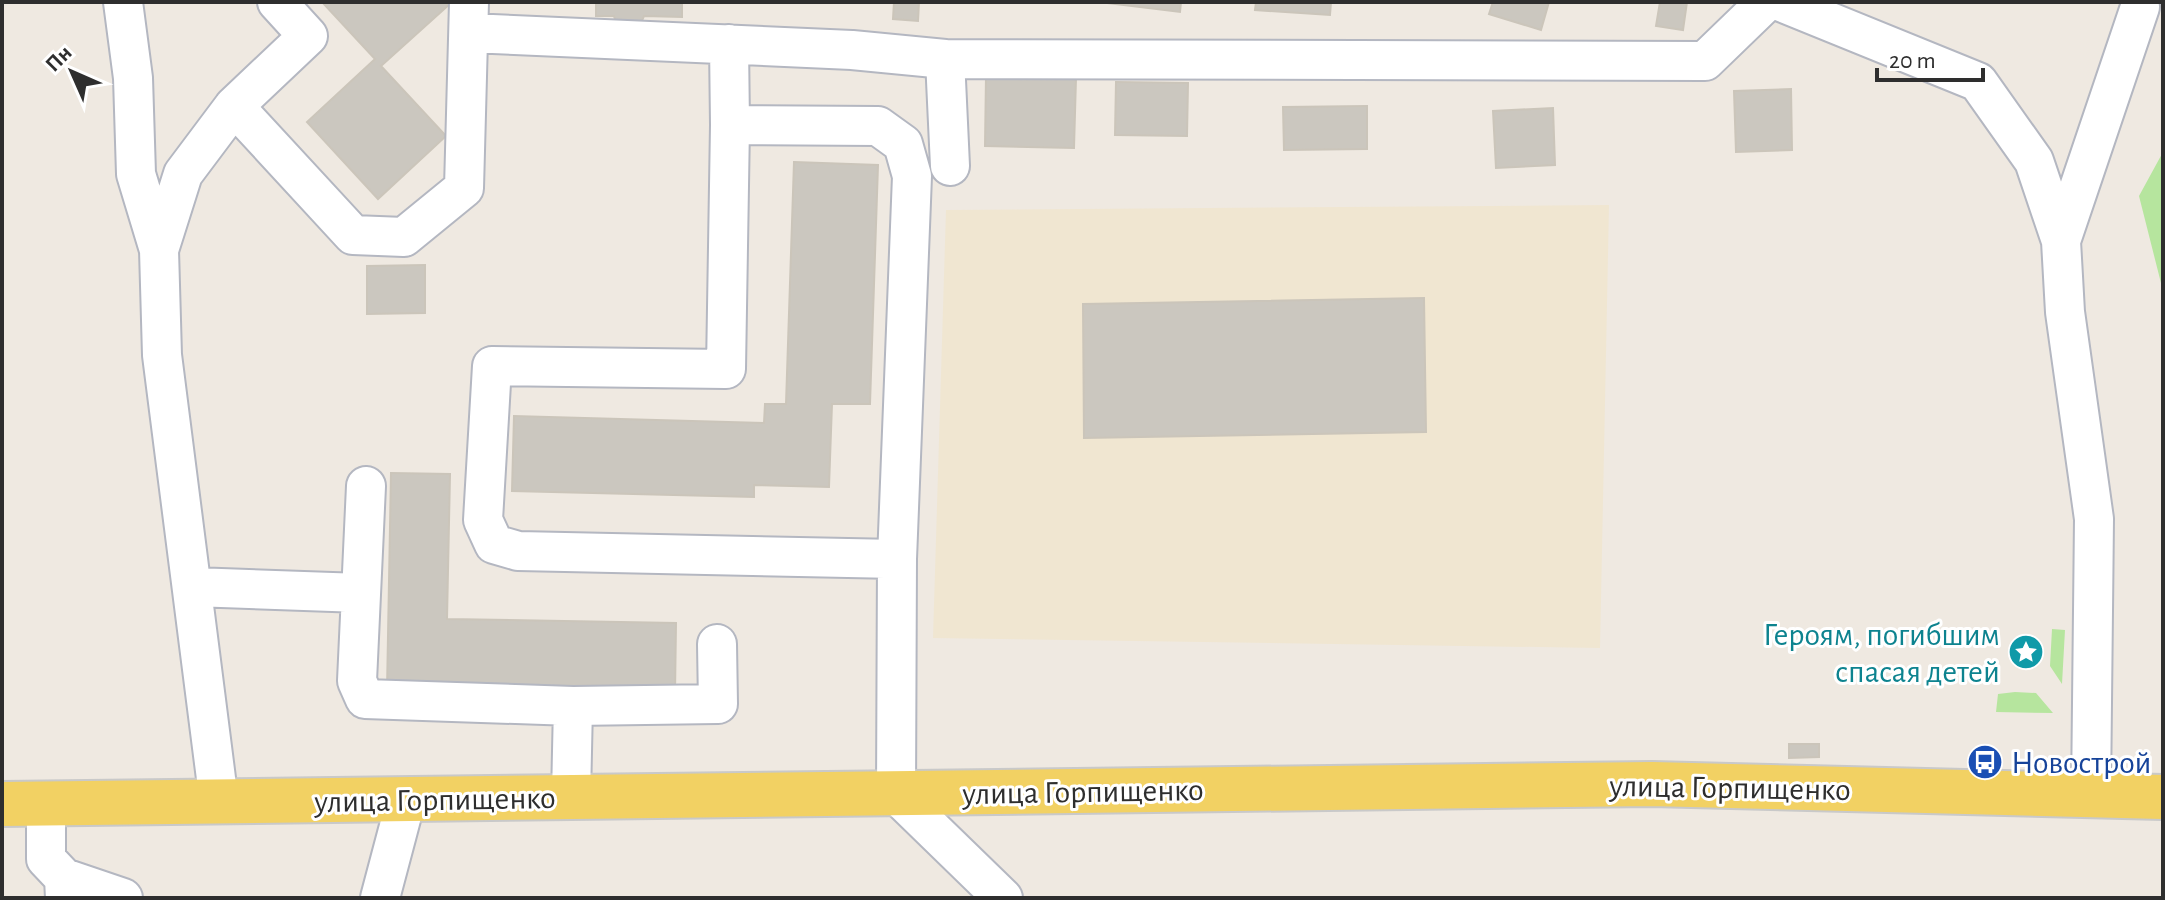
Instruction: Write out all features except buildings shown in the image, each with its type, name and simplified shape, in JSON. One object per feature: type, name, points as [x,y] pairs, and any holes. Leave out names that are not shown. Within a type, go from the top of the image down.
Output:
[{"type":"main road","name":"улица Горпищенко","points":[[2,804],[1652,784],[2163,797]]},
{"type":"street","points":[[123,2],[133,78],[136,174],[159,250],[162,355],[219,802]]},
{"type":"street","points":[[159,250],[183,174],[234,106],[308,36],[277,2]]},
{"type":"street","points":[[234,106],[353,235],[404,237],[464,188],[469,17],[729,44],[945,59],[1705,61],[1766,2]]},
{"type":"street","points":[[1781,2],[1978,82],[2034,161],[2061,241],[2065,312],[2094,519],[2091,795]]},
{"type":"street","points":[[2061,241],[2140,7]]},
{"type":"street","points":[[729,44],[726,369],[492,366],[483,520],[494,544],[518,551],[897,559]]},
{"type":"street","points":[[945,59],[950,166]]},
{"type":"street","points":[[730,125],[878,126],[903,144],[912,176],[897,559],[896,794],[1003,898]]},
{"type":"street","points":[[366,486],[357,681],[365,699],[573,706],[718,704],[717,644]]},
{"type":"street","points":[[193,587],[361,593]]},
{"type":"street","points":[[571,797],[573,706]]},
{"type":"street","points":[[380,898],[406,800]]},
{"type":"street","points":[[46,804],[46,859],[65,888],[123,898]]},
{"type":"shaded area","points":[[1609,205],[1600,648],[933,638],[946,210]]},
{"type":"green space","points":[[2163,152],[2163,291],[2139,196]]},
{"type":"green space","points":[[2052,629],[2065,630],[2062,684],[2050,666]]},
{"type":"green space","points":[[2036,693],[2053,713],[1996,712],[1998,694]]},
{"type":"place","name":"Героям, погибшим спасая детей","points":[[2026,652]]},
{"type":"place","name":"Новострой","points":[[1985,762]]}]
